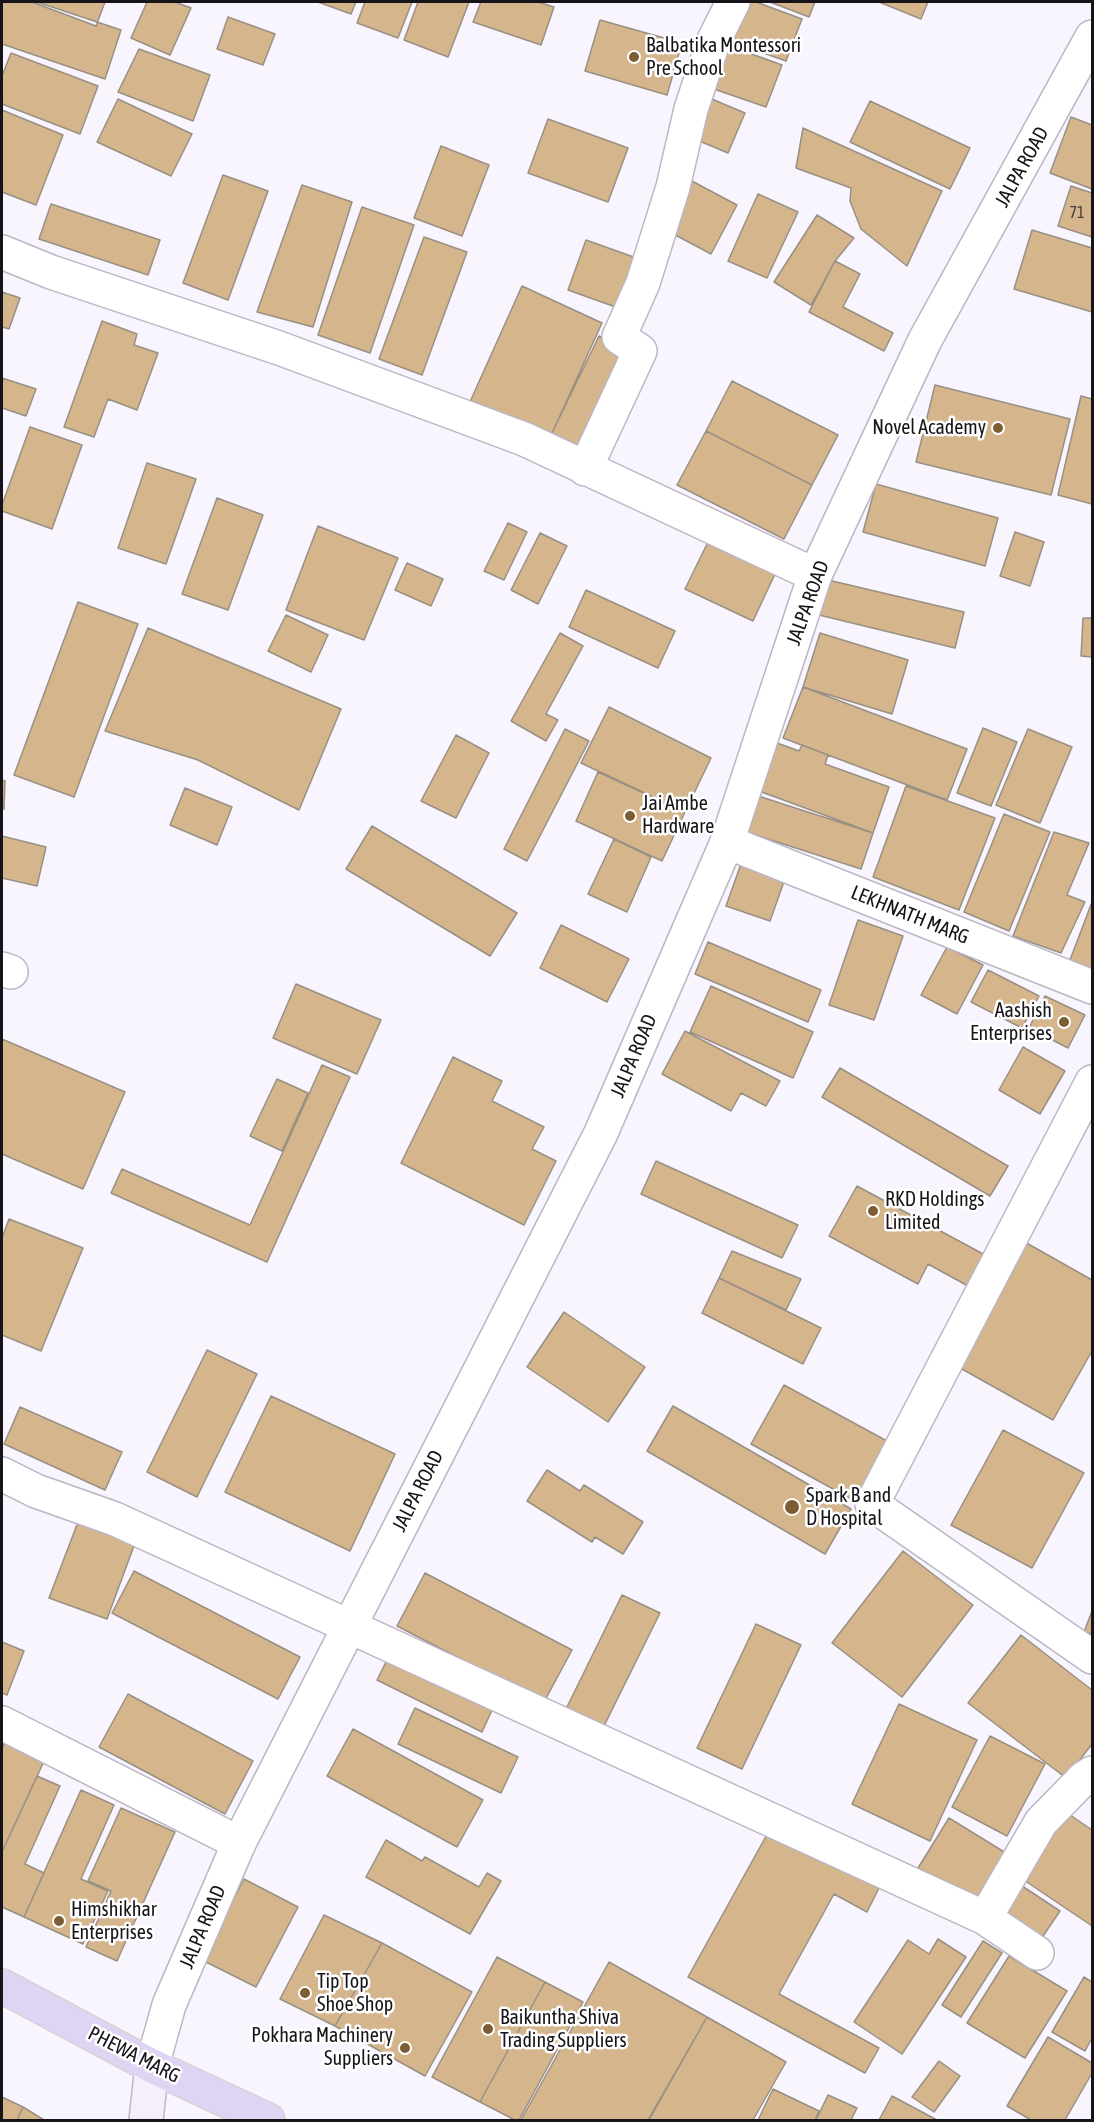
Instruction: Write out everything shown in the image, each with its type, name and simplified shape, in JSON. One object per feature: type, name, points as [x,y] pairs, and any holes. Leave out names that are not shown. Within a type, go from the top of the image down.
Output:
[{"type":"highway","name":"PHEWA MARG","points":[[2,1986],[152,2066],[267,2121]]},
{"type":"main road","points":[[146,2121],[152,2066]]},
{"type":"street","points":[[585,469],[640,351],[620,337],[643,283],[673,187],[691,110],[714,40],[733,2]]},
{"type":"street","name":"JALPA ROAD","points":[[152,2066],[169,2006],[239,1843],[601,1133],[727,842],[815,575],[925,340],[1092,37]]},
{"type":"street","points":[[2,252],[51,272],[279,348],[524,439],[815,575]]},
{"type":"street","name":"LEKHNATH MARG","points":[[727,842],[1092,987]]},
{"type":"street","points":[[1092,1082],[872,1504],[1092,1657]]},
{"type":"street","points":[[2,1474],[36,1491],[116,1519],[985,1918],[1036,1953]]},
{"type":"street","points":[[2,1723],[239,1843]]},
{"type":"street","points":[[985,1918],[1041,1822],[1084,1778],[1092,1773]]},
{"type":"building","points":[[2,2],[37,2],[121,30],[105,79],[2,44]]},
{"type":"building","points":[[32,2],[105,2],[96,26]]},
{"type":"building","points":[[147,2],[175,2],[191,8],[170,55],[131,38]]},
{"type":"building","points":[[318,2],[356,2],[351,14]]},
{"type":"building","points":[[365,2],[412,2],[398,38],[357,23]]},
{"type":"building","points":[[418,2],[469,2],[448,57],[404,40]]},
{"type":"building","points":[[481,2],[538,2],[554,7],[541,45],[473,22]]},
{"type":"building","points":[[745,2],[756,2],[802,19],[786,61],[730,41]]},
{"type":"building","points":[[770,2],[815,2],[809,17]]},
{"type":"building","points":[[879,2],[928,2],[921,19]]},
{"type":"building","points":[[228,17],[275,34],[263,65],[217,49]]},
{"type":"building","name":"Balbatika Montessori Pre School","points":[[600,20],[682,43],[667,95],[585,71]]},
{"type":"building","points":[[727,45],[782,65],[766,107],[708,87]]},
{"type":"building","points":[[139,49],[210,75],[193,121],[118,92]]},
{"type":"building","points":[[11,53],[98,86],[80,134],[2,104],[2,76]]},
{"type":"building","points":[[707,97],[745,113],[728,153],[690,137]]},
{"type":"building","points":[[118,99],[192,134],[171,176],[97,142]]},
{"type":"building","points":[[870,101],[970,148],[950,189],[850,142]]},
{"type":"building","points":[[2,110],[63,135],[36,205],[2,192]]},
{"type":"building","points":[[1071,117],[1092,125],[1092,189],[1050,173]]},
{"type":"building","points":[[548,119],[628,148],[608,202],[528,173]]},
{"type":"building","points":[[803,128],[942,191],[907,266],[861,229],[850,201],[851,188],[796,168]]},
{"type":"building","points":[[441,146],[489,165],[462,236],[414,218]]},
{"type":"building","points":[[223,175],[268,191],[228,300],[183,283]]},
{"type":"building","points":[[690,180],[737,205],[711,254],[664,229]]},
{"type":"building","points":[[302,185],[352,202],[313,327],[257,312]]},
{"type":"building","points":[[1071,186],[1092,193],[1092,237],[1058,226]]},
{"type":"building","points":[[758,194],[798,212],[767,278],[728,261]]},
{"type":"building","points":[[51,204],[160,240],[148,275],[39,239]]},
{"type":"building","points":[[362,207],[414,225],[370,353],[318,335]]},
{"type":"building","points":[[817,215],[854,238],[835,261],[811,305],[774,282]]},
{"type":"building","points":[[1032,230],[1092,248],[1092,312],[1014,289]]},
{"type":"building","points":[[424,237],[467,252],[422,375],[379,359]]},
{"type":"building","points":[[586,240],[642,260],[624,310],[568,290]]},
{"type":"building","points":[[835,261],[860,274],[843,307],[893,333],[884,351],[809,312]]},
{"type":"building","points":[[522,286],[602,323],[549,440],[469,404]]},
{"type":"building","points":[[2,292],[20,298],[9,329],[2,327]]},
{"type":"building","points":[[102,321],[137,334],[134,345],[158,353],[137,410],[108,399],[94,437],[64,427]]},
{"type":"building","points":[[599,336],[634,353],[586,452],[551,435]]},
{"type":"building","points":[[2,378],[36,389],[26,416],[2,408]]},
{"type":"building","points":[[732,381],[838,435],[812,485],[706,431]]},
{"type":"building","points":[[935,385],[1070,419],[1051,495],[916,462]]},
{"type":"building","points":[[1081,396],[1092,399],[1092,504],[1058,495]]},
{"type":"building","points":[[30,427],[82,445],[52,529],[2,511],[2,505]]},
{"type":"building","points":[[706,431],[812,485],[784,539],[677,485]]},
{"type":"building","points":[[147,463],[196,479],[166,564],[118,548]]},
{"type":"building","points":[[876,484],[998,518],[985,566],[863,532]]},
{"type":"building","points":[[217,498],[263,515],[228,610],[182,594]]},
{"type":"building","points":[[508,523],[527,532],[504,580],[484,571]]},
{"type":"building","points":[[318,526],[398,558],[364,640],[286,610]]},
{"type":"building","points":[[1015,532],[1044,542],[1030,586],[1000,576]]},
{"type":"building","points":[[540,533],[567,546],[538,604],[511,590]]},
{"type":"building","points":[[708,542],[775,574],[753,621],[685,589]]},
{"type":"building","points":[[407,563],[443,579],[431,606],[395,590]]},
{"type":"building","points":[[828,580],[964,612],[955,648],[819,615]]},
{"type":"building","points":[[586,590],[675,631],[658,668],[569,627]]},
{"type":"building","points":[[78,602],[138,624],[74,797],[14,775]]},
{"type":"building","points":[[286,615],[328,635],[311,672],[268,651]]},
{"type":"building","points":[[1083,618],[1092,618],[1092,657],[1081,656]]},
{"type":"building","points":[[148,628],[341,709],[299,810],[198,760],[105,731]]},
{"type":"building","points":[[560,633],[583,646],[546,714],[558,720],[546,741],[511,721]]},
{"type":"building","points":[[820,633],[908,660],[892,714],[803,687]]},
{"type":"building","points":[[803,687],[967,749],[947,800],[783,738]]},
{"type":"building","points":[[609,707],[711,758],[685,812],[581,763]]},
{"type":"building","points":[[983,728],[1017,742],[991,806],[957,793]]},
{"type":"building","points":[[565,729],[589,741],[527,861],[504,849]]},
{"type":"building","points":[[1028,729],[1072,747],[1040,823],[996,805]]},
{"type":"building","points":[[456,735],[489,753],[456,818],[421,801]]},
{"type":"building","points":[[777,743],[799,751],[802,745],[828,755],[825,764],[889,787],[873,833],[759,791]]},
{"type":"building","name":"Jai Ambe Hardware","points":[[598,772],[685,812],[662,861],[576,821]]},
{"type":"building","points":[[2,780],[5,781],[4,809],[2,808]]},
{"type":"building","points":[[906,786],[995,818],[959,910],[873,877]]},
{"type":"building","points":[[185,788],[232,807],[217,845],[170,825]]},
{"type":"building","points":[[755,795],[873,833],[861,869],[743,831]]},
{"type":"building","points":[[1004,814],[1050,832],[1009,931],[964,912]]},
{"type":"building","points":[[372,826],[517,913],[490,956],[346,869]]},
{"type":"building","points":[[1054,832],[1089,843],[1067,895],[1085,902],[1061,953],[1013,936]]},
{"type":"building","points":[[2,836],[46,847],[37,886],[2,878]]},
{"type":"building","points":[[614,839],[651,857],[627,912],[588,894]]},
{"type":"building","points":[[742,861],[786,876],[770,921],[726,906]]},
{"type":"building","points":[[1092,902],[1092,969],[1070,960]]},
{"type":"building","points":[[858,920],[903,936],[874,1020],[829,1005]]},
{"type":"building","points":[[561,925],[629,959],[607,1002],[540,968]]},
{"type":"building","points":[[708,942],[821,990],[808,1022],[695,974]]},
{"type":"building","points":[[947,947],[983,965],[957,1014],[921,995]]},
{"type":"building","points":[[988,970],[1039,996],[1022,1028],[971,1002]]},
{"type":"building","points":[[296,984],[381,1020],[357,1074],[273,1038]]},
{"type":"building","points":[[711,986],[813,1032],[793,1078],[690,1032]]},
{"type":"building","points":[[1045,996],[1085,1015],[1068,1048],[1029,1028]]},
{"type":"building","points":[[685,1031],[780,1081],[766,1106],[741,1093],[731,1111],[662,1074]]},
{"type":"building","points":[[2,1039],[125,1092],[83,1189],[2,1154]]},
{"type":"building","points":[[1023,1047],[1065,1071],[1040,1114],[999,1090]]},
{"type":"building","points":[[453,1057],[502,1081],[492,1101],[544,1127],[532,1149],[556,1161],[524,1225],[401,1163]]},
{"type":"building","points":[[322,1065],[350,1077],[267,1262],[111,1193],[122,1169],[250,1225]]},
{"type":"building","points":[[840,1068],[1008,1166],[990,1196],[822,1097]]},
{"type":"building","points":[[277,1079],[308,1093],[282,1151],[250,1136]]},
{"type":"building","points":[[656,1161],[798,1225],[782,1258],[641,1194]]},
{"type":"building","name":"RKD Holdings Limited","points":[[857,1186],[985,1255],[968,1286],[928,1264],[918,1284],[829,1236]]},
{"type":"building","points":[[9,1219],[83,1248],[41,1351],[2,1335],[2,1238]]},
{"type":"building","points":[[1023,1241],[1092,1280],[1092,1351],[1053,1420],[953,1364]]},
{"type":"building","points":[[732,1251],[801,1279],[786,1310],[719,1278]]},
{"type":"building","points":[[719,1278],[821,1328],[803,1364],[702,1313]]},
{"type":"building","points":[[564,1312],[645,1367],[608,1422],[527,1367]]},
{"type":"building","points":[[207,1350],[257,1374],[197,1497],[147,1472]]},
{"type":"building","points":[[784,1385],[887,1441],[855,1501],[751,1444]]},
{"type":"building","points":[[271,1396],[395,1454],[350,1551],[225,1492]]},
{"type":"building","points":[[673,1406],[851,1509],[825,1554],[647,1451]]},
{"type":"building","points":[[20,1407],[122,1452],[105,1490],[4,1444]]},
{"type":"building","points":[[1003,1430],[1084,1473],[1032,1568],[951,1525]]},
{"type":"building","points":[[547,1470],[580,1491],[584,1485],[643,1522],[623,1554],[595,1537],[592,1542],[527,1501]]},
{"type":"building","points":[[78,1522],[135,1543],[107,1619],[49,1598]]},
{"type":"building","points":[[903,1551],[973,1605],[902,1697],[832,1643]]},
{"type":"building","points":[[134,1571],[300,1657],[278,1699],[112,1613]]},
{"type":"building","points":[[425,1573],[572,1650],[544,1702],[397,1626]]},
{"type":"building","points":[[622,1595],[660,1613],[603,1728],[566,1709]]},
{"type":"building","points":[[1092,1611],[1092,1634],[1084,1632]]},
{"type":"building","points":[[756,1624],[801,1645],[742,1769],[697,1748]]},
{"type":"building","points":[[1021,1635],[1092,1690],[1092,1744],[1066,1778],[968,1703]]},
{"type":"building","points":[[2,1642],[24,1651],[7,1695],[2,1693]]},
{"type":"building","points":[[389,1656],[493,1708],[482,1732],[377,1680]]},
{"type":"building","points":[[128,1694],[253,1761],[225,1814],[99,1747]]},
{"type":"building","points":[[899,1704],[977,1740],[930,1841],[852,1804]]},
{"type":"building","points":[[415,1708],[518,1757],[501,1793],[398,1744]]},
{"type":"building","points":[[353,1729],[483,1800],[457,1847],[327,1776]]},
{"type":"building","points":[[990,1736],[1045,1764],[1007,1836],[952,1807]]},
{"type":"building","points":[[6,1739],[46,1757],[2,1852],[2,1749]]},
{"type":"building","points":[[37,1776],[60,1786],[25,1864],[44,1873],[24,1917],[2,1907],[2,1852]]},
{"type":"building","points":[[81,1790],[114,1805],[81,1879],[108,1891],[83,1944],[24,1917]]},
{"type":"building","points":[[121,1808],[175,1832],[117,1961],[86,1947],[111,1891],[88,1881]]},
{"type":"building","points":[[1060,1808],[1092,1830],[1092,1926],[1015,1874]]},
{"type":"building","points":[[949,1818],[1014,1858],[983,1907],[918,1868]]},
{"type":"building","points":[[770,1829],[879,1888],[867,1912],[834,1894],[779,1994],[879,2048],[865,2073],[688,1977]]},
{"type":"building","points":[[386,1840],[422,1861],[425,1857],[479,1887],[487,1873],[501,1881],[470,1934],[366,1877]]},
{"type":"building","points":[[244,1879],[298,1907],[256,1987],[202,1960]]},
{"type":"building","points":[[1016,1882],[1060,1911],[1037,1945],[993,1916]]},
{"type":"building","points":[[324,1915],[382,1943],[335,2026],[280,1999]]},
{"type":"building","points":[[938,1939],[966,1957],[902,2054],[854,2022],[908,1940],[929,1954]]},
{"type":"building","points":[[983,1941],[1002,1953],[961,2017],[942,2005]]},
{"type":"building","points":[[382,1943],[472,1992],[425,2076],[335,2026]]},
{"type":"building","points":[[1009,1956],[1067,1991],[1025,2058],[967,2023]]},
{"type":"building","name":"Baikuntha Shiva Trading Suppliers","points":[[497,1957],[545,1982],[480,2102],[432,2077]]},
{"type":"building","points":[[609,1962],[707,2017],[648,2120],[521,2120]]},
{"type":"building","points":[[1084,1977],[1092,1982],[1092,2038],[1085,2051],[1052,2032]]},
{"type":"building","points":[[545,1982],[583,2002],[519,2120],[515,2120],[480,2102]]},
{"type":"building","points":[[707,2017],[786,2062],[753,2120],[649,2120]]},
{"type":"building","points":[[1048,2037],[1092,2063],[1092,2073],[1065,2120],[1031,2120],[1007,2106]]},
{"type":"building","points":[[939,2061],[960,2076],[934,2112],[912,2097]]},
{"type":"building","points":[[773,2089],[819,2111],[815,2120],[758,2120]]},
{"type":"building","points":[[828,2095],[857,2108],[851,2120],[816,2120]]},
{"type":"building","points":[[892,2096],[937,2120],[879,2120]]},
{"type":"building","points":[[2,2097],[23,2107],[17,2120],[2,2120]]},
{"type":"building","points":[[23,2107],[44,2120],[17,2120]]},
{"type":"place","name":"Balbatika Montessori Pre School","points":[[634,57]]},
{"type":"place","name":"Novel Academy","points":[[998,428]]},
{"type":"place","name":"Jai Ambe Hardware","points":[[630,816]]},
{"type":"place","name":"Aashish Enterprises","points":[[1064,1022]]},
{"type":"place","name":"RKD Holdings Limited","points":[[873,1211]]},
{"type":"place","name":"Spark B and D Hospital","points":[[792,1507]]},
{"type":"place","name":"Himshikhar Enterprises","points":[[59,1921]]},
{"type":"place","name":"Tip Top Shoe Shop","points":[[305,1993]]},
{"type":"place","name":"Baikuntha Shiva Trading Suppliers","points":[[488,2029]]},
{"type":"place","name":"Pokhara Machinery Suppliers","points":[[405,2048]]}]
